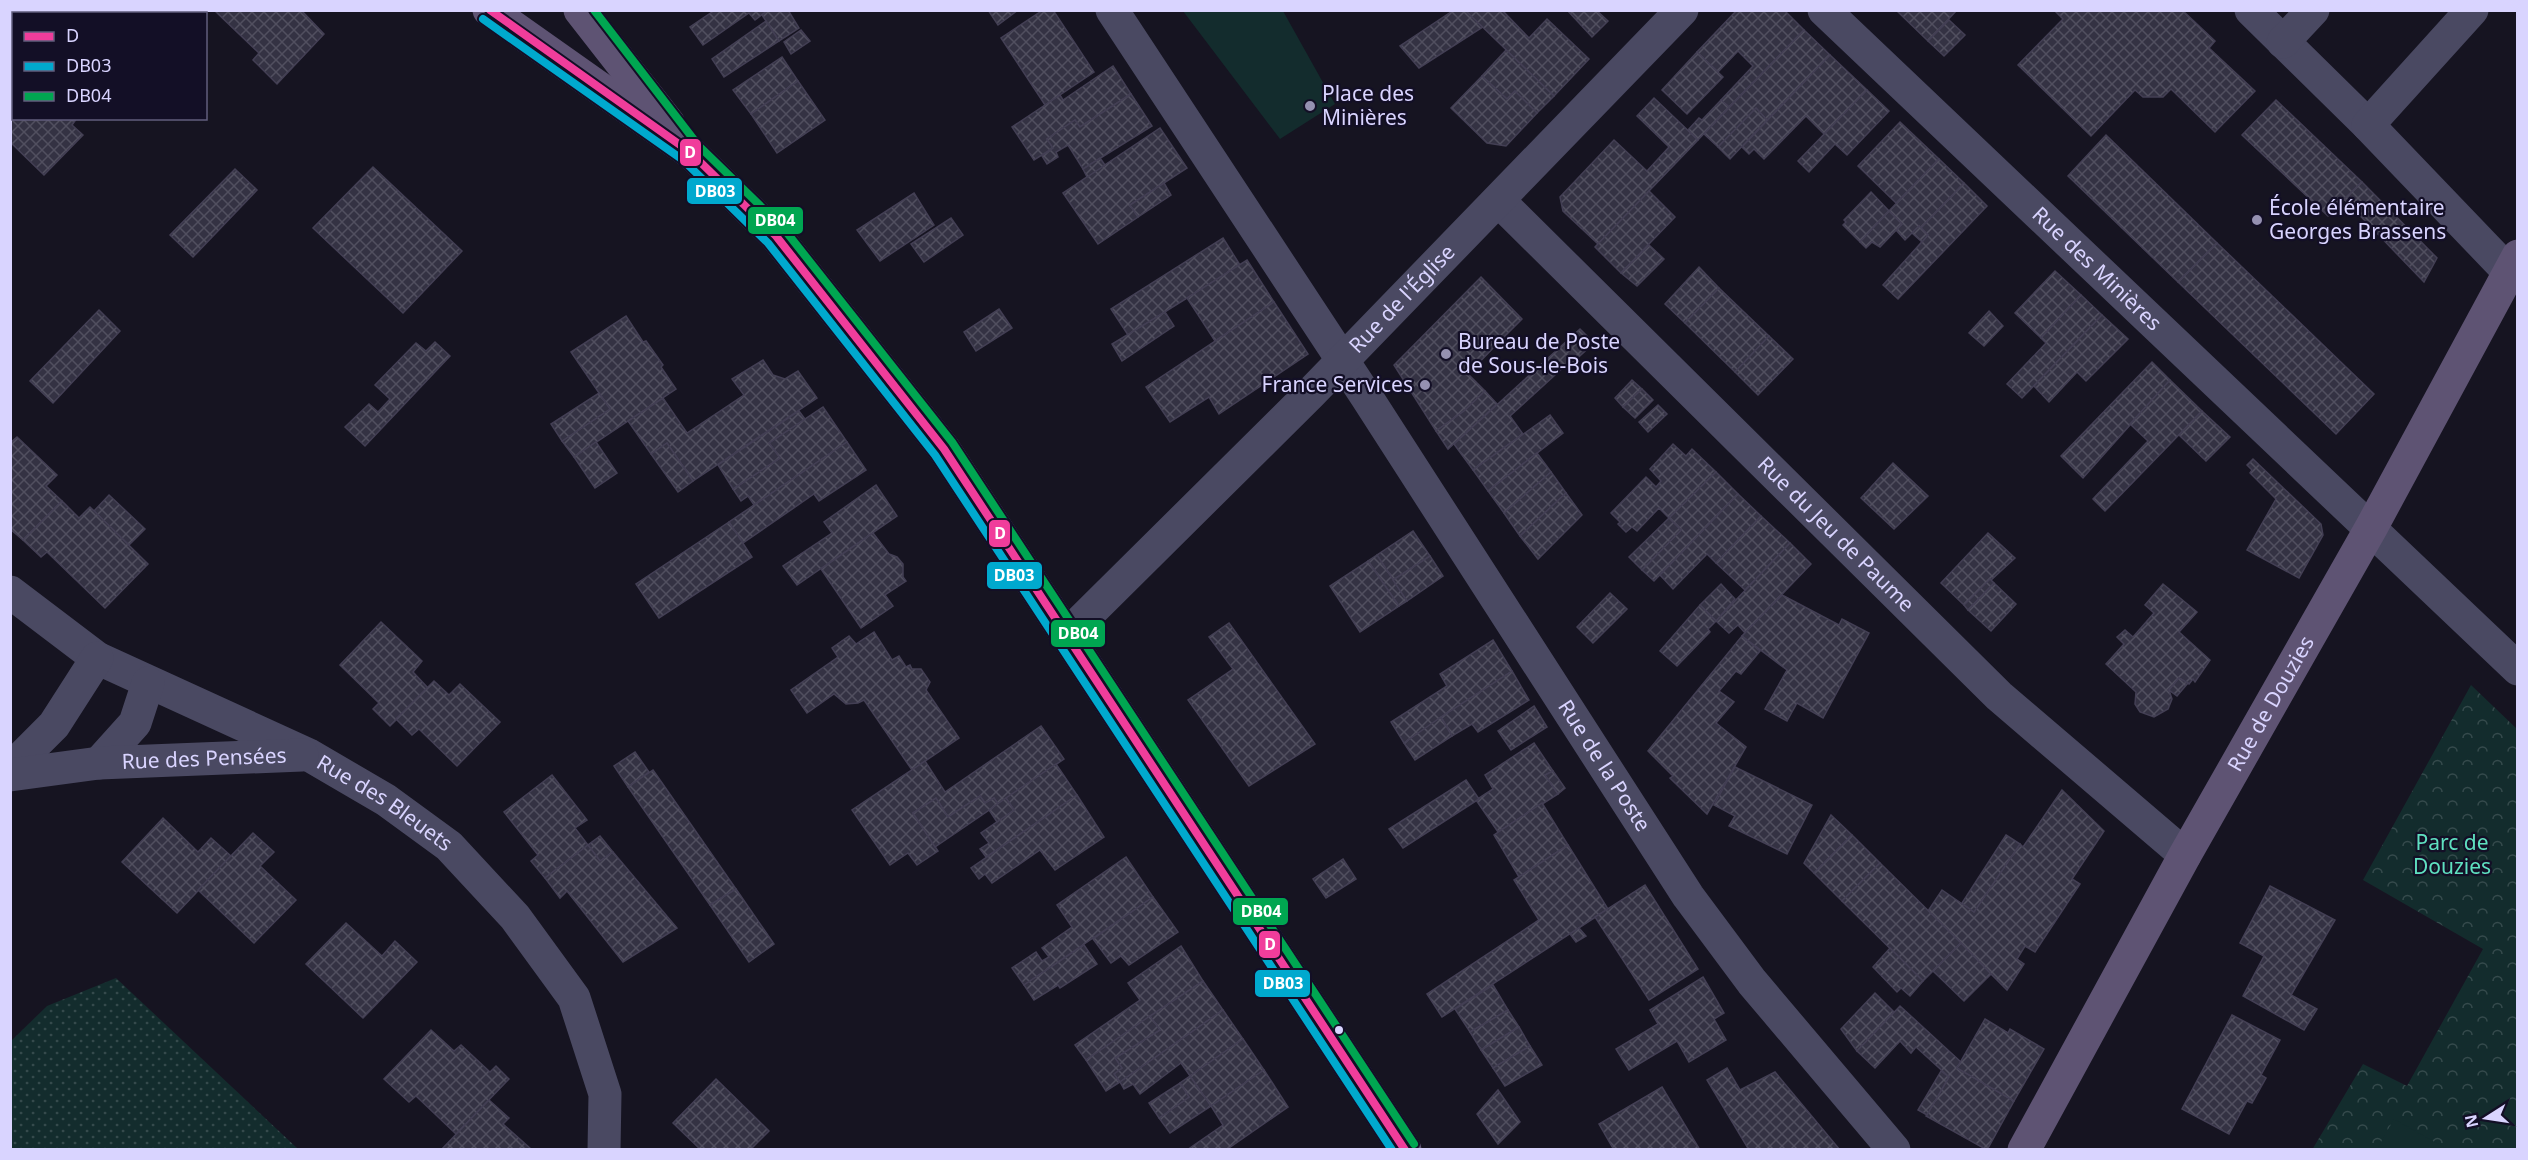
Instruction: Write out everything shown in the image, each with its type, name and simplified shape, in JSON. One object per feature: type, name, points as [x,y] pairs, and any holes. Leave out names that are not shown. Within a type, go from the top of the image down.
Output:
[{"type":"main road","points":[[489,10],[690,152]]},
{"type":"main road","points":[[584,12],[690,152],[776,236],[944,449],[1405,1149]]},
{"type":"main road","name":"Rue de Douzies","points":[[2024,1149],[2185,855],[2371,528],[2513,264]]},
{"type":"street","name":"Rue de la Poste","points":[[1112,10],[1342,359],[1689,896],[1752,982],[1862,1115],[1894,1149]]},
{"type":"street","name":"Rue de l'Église","points":[[1066,636],[1499,201],[1682,10]]},
{"type":"street","name":"Rue des Minières","points":[[1824,10],[2517,669]]},
{"type":"street","points":[[2251,10],[2513,264]]},
{"type":"street","points":[[2283,42],[2313,10]]},
{"type":"street","points":[[2368,125],[2472,10]]},
{"type":"street","name":"Rue du Jeu de Paume","points":[[1499,201],[1999,696],[2185,855]]},
{"type":"street","name":"Rue des Bleuets","points":[[10,592],[97,658],[309,755],[386,800],[449,846],[515,917],[574,998],[605,1094],[604,1149]]},
{"type":"street","points":[[10,769],[54,725],[97,658]]},
{"type":"street","name":"Rue des Pensées","points":[[99,763],[135,723],[148,683]]},
{"type":"street","name":"Rue des Pensées","points":[[10,775],[99,763],[309,755]]},
{"type":"green space","points":[[1183,11],[1283,11],[1335,104],[1280,139]]},
{"type":"green space","name":"Parc de Douzies","points":[[2471,685],[2517,729],[2517,1149],[2312,1150],[2363,1064],[2407,1086],[2483,949],[2363,880]]},
{"type":"green space","points":[[116,978],[298,1149],[11,1149],[11,1041],[47,1006]]},
{"type":"green space","points":[[2394,1119],[2447,1149],[2377,1149]]},
{"type":"building","points":[[214,10],[301,10],[324,34],[277,84],[253,60],[259,53]]},
{"type":"building","points":[[715,10],[768,10],[755,20],[749,13],[703,45],[690,27]]},
{"type":"building","points":[[768,10],[788,10],[799,28],[779,41],[762,15]]},
{"type":"building","points":[[988,10],[1018,10],[998,25]]},
{"type":"building","points":[[1043,10],[1053,10],[1094,72],[1045,105],[1001,38]]},
{"type":"building","points":[[1454,10],[1465,10],[1483,27],[1419,68],[1400,46]]},
{"type":"building","points":[[1465,10],[1502,10],[1529,38],[1547,19],[1589,59],[1554,96]]},
{"type":"building","points":[[1567,10],[1596,10],[1608,21],[1592,37]]},
{"type":"building","points":[[1737,10],[1784,10],[1804,30],[1729,107],[1721,100],[1753,66],[1738,51],[1718,72],[1697,52]]},
{"type":"building","points":[[1896,10],[1957,10],[1928,41]]},
{"type":"building","points":[[2054,10],[2182,10],[2215,41],[2209,48],[2255,91],[2215,132],[2171,89],[2163,97],[2143,97],[2135,90],[2091,136],[2018,65],[2063,19]]},
{"type":"building","points":[[1949,20],[1965,35],[1944,56],[1928,41]]},
{"type":"building","points":[[766,21],[779,41],[724,77],[712,59]]},
{"type":"building","points":[[801,30],[810,41],[791,54],[784,42]]},
{"type":"building","points":[[1804,30],[1830,55],[1767,120],[1756,108],[1718,147],[1704,134]]},
{"type":"building","points":[[1506,50],[1554,96],[1537,113],[1515,91],[1507,99],[1482,76]]},
{"type":"building","points":[[1697,52],[1723,77],[1687,114],[1662,90]]},
{"type":"building","points":[[1830,55],[1867,90],[1824,134],[1806,116],[1764,159],[1754,149],[1749,154],[1742,147]]},
{"type":"building","points":[[782,57],[798,81],[751,114],[733,90]]},
{"type":"building","points":[[1113,66],[1131,94],[1080,127],[1075,120],[1047,139],[1053,148],[1034,160],[1012,127],[1060,95],[1063,100]]},
{"type":"building","points":[[1482,76],[1507,99],[1515,91],[1537,113],[1506,146],[1487,143],[1451,108]]},
{"type":"building","points":[[798,81],[825,120],[777,153],[751,114]]},
{"type":"building","points":[[1867,90],[1889,111],[1847,155],[1835,144],[1809,172],[1798,161]]},
{"type":"building","points":[[1131,94],[1152,126],[1083,169],[1068,145],[1056,152],[1058,157],[1047,164],[1042,156],[1053,148],[1047,139],[1075,120],[1080,127]]},
{"type":"building","points":[[1654,98],[1698,140],[1598,244],[1563,211],[1560,197],[1614,140],[1647,171],[1669,147],[1637,116]]},
{"type":"building","points":[[1721,100],[1729,107],[1698,140],[1688,130],[1699,118],[1702,120]]},
{"type":"building","points":[[2276,100],[2362,182],[2328,216],[2242,135]]},
{"type":"building","points":[[1756,108],[1767,120],[1730,159],[1718,147]]},
{"type":"building","points":[[12,120],[76,120],[72,125],[83,135],[44,175],[10,142],[10,122]]},
{"type":"building","points":[[1900,122],[1939,159],[1896,203],[1858,166]]},
{"type":"building","points":[[1160,128],[1187,168],[1130,205],[1138,217],[1098,244],[1063,193]]},
{"type":"building","points":[[2106,135],[2217,243],[2178,282],[2068,176]]},
{"type":"building","points":[[1100,158],[1105,165],[1087,177],[1083,169]]},
{"type":"building","points":[[1939,159],[1964,183],[1921,228],[1919,226],[1905,240],[1896,230],[1902,224],[1889,211]]},
{"type":"building","points":[[373,167],[462,251],[403,313],[313,228]]},
{"type":"building","points":[[235,169],[257,190],[193,257],[170,235]]},
{"type":"building","points":[[2362,182],[2437,258],[2424,282],[2344,199]]},
{"type":"building","points":[[1164,183],[1171,195],[1138,217],[1130,205]]},
{"type":"building","points":[[1964,183],[1987,206],[1898,299],[1883,285],[1928,235],[1921,228]]},
{"type":"building","points":[[1649,191],[1675,217],[1621,273],[1595,247]]},
{"type":"building","points":[[1871,192],[1889,211],[1860,242],[1843,225],[1846,222],[1844,220]]},
{"type":"building","points":[[914,193],[934,225],[880,261],[857,230]]},
{"type":"building","points":[[1889,211],[1902,224],[1880,247],[1872,242],[1866,248],[1860,242]]},
{"type":"building","points":[[951,218],[963,235],[924,262],[911,244]]},
{"type":"building","points":[[1919,226],[1928,235],[1922,242],[1912,233]]},
{"type":"building","points":[[1223,238],[1240,265],[1128,335],[1111,309]]},
{"type":"building","points":[[2217,243],[2374,394],[2336,434],[2178,282]]},
{"type":"building","points":[[1649,245],[1664,259],[1637,286],[1621,273]]},
{"type":"building","points":[[1247,260],[1274,302],[1215,341],[1187,298]]},
{"type":"building","points":[[1699,267],[1719,288],[1685,323],[1665,304]]},
{"type":"building","points":[[2055,271],[2081,295],[2041,338],[2015,313]]},
{"type":"building","name":"Bureau de Poste de Sous-le-Bois","points":[[1481,277],[1522,319],[1505,336],[1506,338],[1501,343],[1499,342],[1468,374],[1485,391],[1464,411],[1436,431],[1394,365]]},
{"type":"building","points":[[1719,288],[1769,336],[1735,372],[1685,323]]},
{"type":"building","points":[[2081,295],[2102,315],[2022,398],[2007,384],[2046,343],[2041,338]]},
{"type":"building","points":[[1274,302],[1308,354],[1219,414],[1209,397],[1170,422],[1146,387]]},
{"type":"building","points":[[999,309],[1012,328],[976,351],[964,332]]},
{"type":"building","points":[[99,310],[120,331],[53,403],[30,381]]},
{"type":"building","points":[[1989,311],[2003,326],[1984,346],[1969,333]]},
{"type":"building","points":[[1165,312],[1174,326],[1122,361],[1112,344]]},
{"type":"building","points":[[2102,315],[2128,339],[2086,381],[2077,372],[2049,402],[2034,386]]},
{"type":"building","points":[[626,316],[643,342],[646,341],[663,365],[661,367],[676,389],[574,457],[562,441],[610,409],[571,352]]},
{"type":"building","points":[[1580,329],[1594,343],[1510,416],[1523,434],[1473,470],[1454,444]]},
{"type":"building","points":[[1769,336],[1793,359],[1758,395],[1735,372]]},
{"type":"building","points":[[435,342],[450,356],[365,446],[345,427],[369,404],[378,412],[390,399],[375,385],[416,343],[426,351]]},
{"type":"building","points":[[763,360],[773,375],[785,379],[798,371],[817,398],[693,481],[667,443],[651,454],[628,421],[663,398],[687,433],[744,395],[732,379]]},
{"type":"building","points":[[2152,362],[2170,380],[2083,478],[2061,456]]},
{"type":"building","points":[[1632,380],[1642,389],[1623,407],[1615,398]]},
{"type":"building","points":[[2170,380],[2202,411],[2105,511],[2093,499],[2148,441],[2130,424]]},
{"type":"building","points":[[1642,389],[1653,400],[1635,418],[1623,407]]},
{"type":"building","points":[[1485,391],[1497,404],[1448,449],[1436,431],[1464,411]]},
{"type":"building","points":[[599,393],[610,409],[562,441],[551,424]]},
{"type":"building","points":[[1658,405],[1667,414],[1648,432],[1639,422]]},
{"type":"building","points":[[823,407],[847,442],[754,505],[748,496],[741,501],[733,489],[780,458],[769,443]]},
{"type":"building","points":[[799,411],[805,419],[769,443],[780,458],[733,489],[718,465]]},
{"type":"building","points":[[2202,411],[2230,437],[2206,461],[2179,435]]},
{"type":"building","points":[[1550,415],[1563,433],[1488,491],[1473,470]]},
{"type":"building","points":[[17,437],[57,475],[46,486],[62,501],[23,540],[10,529],[10,443]]},
{"type":"building","points":[[596,442],[617,473],[595,488],[574,457]]},
{"type":"building","points":[[847,442],[866,470],[819,501],[814,494],[743,543],[729,522]]},
{"type":"building","points":[[667,443],[693,481],[678,492],[651,454]]},
{"type":"building","points":[[1673,444],[1686,456],[1692,449],[1716,472],[1669,518],[1659,508],[1637,531],[1632,527],[1626,532],[1611,513],[1646,477],[1656,487],[1661,481],[1650,469]]},
{"type":"building","points":[[1537,453],[1551,472],[1504,513],[1488,491]]},
{"type":"building","points":[[2253,459],[2321,524],[2323,535],[2299,578],[2247,550],[2276,499],[2250,473],[2252,470],[2247,465]]},
{"type":"building","points":[[1893,463],[1928,496],[1894,529],[1861,498]]},
{"type":"building","points":[[1551,472],[1566,493],[1520,536],[1504,513]]},
{"type":"building","points":[[1716,472],[1738,494],[1654,581],[1642,570],[1681,530],[1669,518]]},
{"type":"building","points":[[876,485],[897,516],[797,585],[783,566],[832,533],[824,522]]},
{"type":"building","points":[[1566,493],[1582,515],[1538,559],[1520,536]]},
{"type":"building","points":[[1738,494],[1761,516],[1716,563],[1707,554],[1673,589],[1660,575]]},
{"type":"building","points":[[109,495],[145,529],[129,545],[94,511]]},
{"type":"building","points":[[62,501],[79,518],[90,507],[148,564],[105,608],[47,552],[41,557],[23,540]]},
{"type":"building","points":[[1761,516],[1790,543],[1745,590],[1716,563]]},
{"type":"building","points":[[1669,518],[1681,530],[1642,570],[1629,557]]},
{"type":"building","points":[[729,522],[752,557],[659,618],[636,584]]},
{"type":"building","points":[[1413,531],[1430,556],[1393,580],[1377,555]]},
{"type":"building","points":[[873,533],[889,554],[897,557],[903,564],[903,577],[906,581],[885,595],[893,606],[861,628],[821,569]]},
{"type":"building","points":[[1988,533],[2015,558],[1964,605],[1941,583]]},
{"type":"building","points":[[1790,543],[1811,564],[1745,633],[1738,625],[1729,633],[1716,621]]},
{"type":"building","points":[[1377,555],[1407,601],[1399,606],[1368,561]]},
{"type":"building","points":[[1430,556],[1443,576],[1407,601],[1393,580]]},
{"type":"building","points":[[1368,561],[1399,606],[1360,632],[1330,586]]},
{"type":"building","points":[[1990,579],[1994,583],[1968,610],[1964,605]]},
{"type":"building","points":[[1994,583],[2016,604],[1991,631],[1968,610]]},
{"type":"building","points":[[1721,584],[1735,599],[1716,621],[1700,605]]},
{"type":"building","points":[[2163,584],[2197,612],[2179,632],[2210,660],[2195,682],[2193,679],[2189,684],[2179,678],[2169,690],[2172,699],[2168,709],[2154,717],[2140,712],[2135,704],[2136,692],[2106,664],[2124,644],[2117,637],[2125,630],[2133,637],[2154,613],[2145,605]]},
{"type":"building","points":[[1610,593],[1627,609],[1593,643],[1577,627]]},
{"type":"building","points":[[1782,595],[1839,625],[1842,619],[1869,633],[1823,718],[1797,703],[1787,721],[1765,709],[1787,670],[1742,636]]},
{"type":"building","points":[[1700,605],[1716,621],[1708,629],[1710,632],[1677,666],[1660,651]]},
{"type":"building","points":[[381,622],[422,661],[413,672],[428,688],[390,726],[373,709],[379,703],[340,665]]},
{"type":"building","points":[[1229,623],[1315,744],[1249,786],[1188,700],[1233,669],[1209,637]]},
{"type":"building","points":[[874,632],[892,660],[899,656],[906,667],[910,665],[912,669],[921,669],[930,682],[926,690],[959,738],[912,770],[864,700],[846,704],[834,694],[807,713],[791,690],[838,657],[832,648],[849,636],[856,644]]},
{"type":"building","points":[[1742,636],[1760,651],[1741,674],[1736,671],[1719,691],[1734,702],[1716,723],[1746,747],[1707,814],[1670,778],[1673,776],[1648,751]]},
{"type":"building","points":[[1493,640],[1512,671],[1404,743],[1391,722],[1447,686],[1440,674]]},
{"type":"building","points":[[1512,671],[1529,700],[1478,732],[1472,724],[1452,736],[1441,717]]},
{"type":"building","points":[[2179,678],[2188,683],[2177,696],[2169,690]]},
{"type":"building","points":[[434,681],[449,695],[460,684],[500,722],[457,766],[419,729],[412,735],[396,719]]},
{"type":"building","points":[[1534,706],[1547,727],[1511,750],[1498,731]]},
{"type":"building","points":[[1441,717],[1452,736],[1415,760],[1404,743]]},
{"type":"building","points":[[1041,726],[1064,759],[998,804],[994,798],[985,803],[980,796],[948,817],[936,798],[913,813],[938,851],[917,865],[908,853],[890,865],[852,810],[925,761],[945,792]]},
{"type":"building","points":[[1534,743],[1553,771],[1545,775],[1558,794],[1498,832],[1476,800],[1493,789],[1485,775]]},
{"type":"building","points":[[635,752],[649,772],[628,787],[614,766]]},
{"type":"building","points":[[1056,764],[1077,795],[986,857],[980,849],[989,843],[981,833],[1014,810],[1006,798]]},
{"type":"building","points":[[1735,767],[1812,805],[1787,854],[1729,826],[1735,816],[1714,805]]},
{"type":"building","points":[[653,770],[736,889],[710,905],[628,787]]},
{"type":"building","points":[[1553,771],[1565,788],[1558,794],[1545,775]]},
{"type":"building","points":[[552,775],[587,820],[575,828],[588,845],[545,878],[531,861],[538,855],[504,812]]},
{"type":"building","points":[[1466,780],[1479,799],[1403,848],[1389,829]]},
{"type":"building","points":[[2062,790],[2104,831],[2072,879],[2080,884],[2035,952],[2025,946],[2017,959],[2024,964],[2007,990],[1928,911],[1942,890],[1974,912],[2020,844],[2023,847]]},
{"type":"building","points":[[1077,795],[1104,837],[1055,870],[1040,850],[992,883],[985,874],[979,879],[971,868]]},
{"type":"building","points":[[980,796],[985,803],[994,798],[998,804],[935,847],[913,813],[936,798],[948,817]]},
{"type":"building","points":[[1006,798],[1014,810],[997,822],[989,810]]},
{"type":"building","points":[[1542,803],[1568,845],[1519,877],[1494,835]]},
{"type":"building","points":[[1831,815],[1852,835],[1814,873],[1804,863]]},
{"type":"building","points":[[163,818],[198,852],[211,838],[231,856],[177,913],[122,862]]},
{"type":"building","points":[[253,833],[274,852],[260,866],[296,900],[254,943],[198,890]]},
{"type":"building","points":[[1852,835],[1880,863],[1842,901],[1814,873]]},
{"type":"building","points":[[2006,835],[2020,844],[1974,912],[1962,903]]},
{"type":"building","points":[[600,836],[613,852],[600,861],[588,845]]},
{"type":"building","points":[[588,845],[600,861],[613,852],[677,928],[623,962],[567,891],[560,898],[545,878]]},
{"type":"building","points":[[1568,845],[1608,909],[1442,1017],[1427,994],[1539,920],[1514,880]]},
{"type":"building","points":[[1126,857],[1153,897],[1024,985],[1012,968],[1036,952],[1042,961],[1049,957],[1042,948],[1072,927],[1057,905]]},
{"type":"building","points":[[1343,859],[1356,879],[1326,898],[1313,879]]},
{"type":"building","points":[[1880,863],[1961,943],[1923,981],[1842,901]]},
{"type":"building","points":[[1645,885],[1698,969],[1649,1000],[1595,917]]},
{"type":"building","points":[[2270,886],[2335,920],[2291,995],[2317,1009],[2304,1030],[2243,996],[2264,956],[2240,943]]},
{"type":"building","points":[[736,889],[774,944],[749,962],[710,905]]},
{"type":"building","points":[[1153,897],[1178,932],[1129,965],[1121,956],[1111,963],[1093,939]]},
{"type":"building","points":[[346,923],[382,956],[395,941],[417,962],[363,1018],[306,964]]},
{"type":"building","points":[[1579,928],[1586,936],[1576,942],[1570,934]]},
{"type":"building","points":[[1961,943],[1991,974],[1964,1001],[1933,971]]},
{"type":"building","points":[[1084,945],[1097,964],[1060,988],[1058,985],[1034,1000],[1024,985]]},
{"type":"building","points":[[1181,946],[1203,981],[1086,1060],[1075,1045],[1140,1000],[1128,983]]},
{"type":"building","points":[[1890,948],[1923,981],[1910,996],[1901,988],[1897,992],[1873,967]]},
{"type":"building","points":[[1703,977],[1724,1013],[1714,1019],[1726,1040],[1689,1062],[1677,1041],[1629,1070],[1616,1049],[1658,1024],[1650,1010]]},
{"type":"building","points":[[1203,981],[1223,1010],[1120,1082],[1114,1074],[1122,1068],[1115,1058],[1160,1030],[1150,1016]]},
{"type":"building","points":[[1493,985],[1508,1010],[1470,1032],[1455,1009]]},
{"type":"building","points":[[1875,993],[1894,1012],[1857,1051],[1841,1029]]},
{"type":"building","points":[[1900,1006],[1961,1062],[1957,1068],[2014,1101],[1987,1150],[1926,1116],[1949,1077],[1916,1047],[1911,1053],[1900,1041],[1875,1068],[1857,1051]]},
{"type":"building","points":[[1223,1010],[1243,1039],[1190,1076],[1181,1063],[1140,1094],[1133,1084],[1124,1089],[1120,1082]]},
{"type":"building","points":[[1508,1010],[1519,1027],[1481,1050],[1470,1032]]},
{"type":"building","points":[[2232,1015],[2280,1040],[2261,1075],[2266,1078],[2252,1103],[2247,1101],[2229,1134],[2182,1109]]},
{"type":"building","points":[[1150,1016],[1160,1030],[1115,1058],[1122,1068],[1114,1074],[1120,1082],[1106,1091],[1086,1060]]},
{"type":"building","points":[[1985,1019],[2008,1033],[2010,1029],[2044,1049],[2014,1101],[1957,1068]]},
{"type":"building","points":[[1519,1027],[1530,1046],[1493,1068],[1481,1050]]},
{"type":"building","points":[[431,1030],[454,1051],[461,1045],[490,1072],[496,1066],[509,1079],[456,1134],[416,1096],[409,1102],[384,1079]]},
{"type":"building","points":[[1243,1039],[1264,1070],[1211,1106],[1190,1076]]},
{"type":"building","points":[[1530,1046],[1542,1065],[1505,1086],[1493,1068]]},
{"type":"building","points":[[1727,1068],[1740,1090],[1775,1072],[1840,1150],[1749,1150],[1707,1080]]},
{"type":"building","points":[[1264,1070],[1288,1107],[1226,1150],[1187,1150],[1223,1125],[1211,1106]]},
{"type":"building","points":[[1941,1071],[1949,1077],[1927,1115],[1918,1110]]},
{"type":"building","points":[[1190,1076],[1211,1106],[1170,1133],[1159,1118],[1189,1097],[1180,1083]]},
{"type":"building","points":[[716,1079],[769,1131],[750,1150],[701,1150],[673,1123]]},
{"type":"building","points":[[1180,1083],[1189,1097],[1159,1118],[1149,1103]]},
{"type":"building","points":[[1662,1087],[1700,1150],[1614,1150],[1599,1124]]},
{"type":"building","points":[[1498,1090],[1520,1122],[1498,1144],[1477,1114]]},
{"type":"building","points":[[489,1100],[509,1118],[503,1124],[531,1149],[441,1150]]},
{"type":"transit line","name":"D","points":[[490,10],[690,152],[776,236],[944,449],[1405,1150]]},
{"type":"transit line","name":"DB04","points":[[594,10],[698,145],[784,229],[952,442],[1414,1144]]},
{"type":"transit line","name":"DB03","points":[[483,19],[683,160],[768,243],[935,455],[1392,1150]]},
{"type":"place","name":"Place des Minières","points":[[1310,106]]},
{"type":"place","name":"École élémentaire Georges Brassens","points":[[2257,220]]},
{"type":"place","name":"Bureau de Poste de Sous-le-Bois","points":[[1446,354]]},
{"type":"place","name":"France Services","points":[[1425,385]]}]
